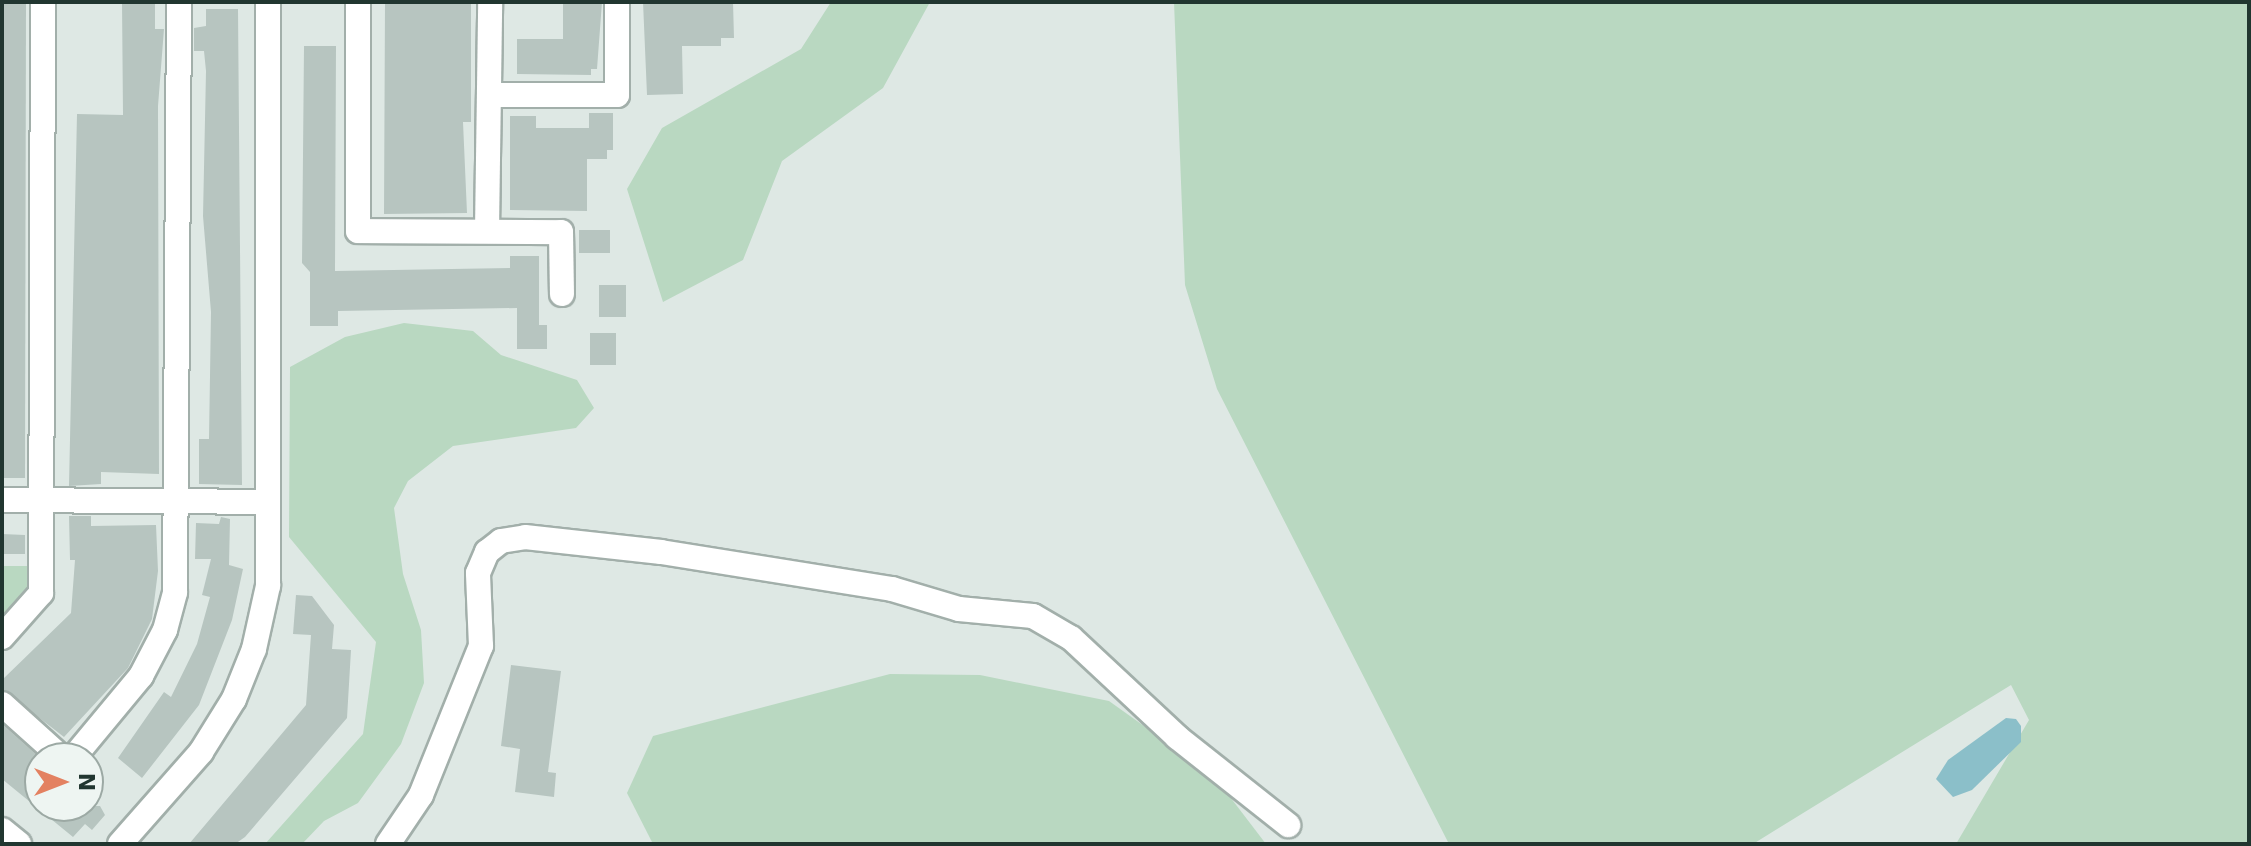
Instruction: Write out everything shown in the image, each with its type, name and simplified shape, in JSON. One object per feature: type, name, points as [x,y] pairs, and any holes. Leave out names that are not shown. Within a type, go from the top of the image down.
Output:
[{"type":"street","points":[[2,637],[41,593],[43,2]]},
{"type":"street","points":[[86,742],[141,676],[165,630],[175,592],[179,2]]},
{"type":"street","points":[[120,844],[201,752],[234,699],[254,649],[268,586],[268,2]]},
{"type":"street","points":[[358,2],[358,231],[561,232],[562,294]]},
{"type":"street","points":[[487,231],[490,2]]},
{"type":"street","points":[[491,95],[617,95],[617,2]]},
{"type":"street","points":[[2,500],[268,502]]},
{"type":"street","points":[[388,844],[421,795],[481,646],[478,573],[487,552],[501,541],[525,537],[661,552],[892,589],[959,609],[1033,616],[1071,638],[1177,737],[1288,825]]},
{"type":"street","points":[[2,704],[44,742]]},
{"type":"street","points":[[2,830],[19,844]]},
{"type":"green space","points":[[831,2],[930,2],[883,88],[782,161],[743,260],[663,302],[627,189],[662,128],[801,49]]},
{"type":"green space","points":[[1174,2],[2249,2],[2249,844],[1956,844],[2029,720],[2011,685],[1753,844],[1449,844],[1217,389],[1185,285]]},
{"type":"green space","points":[[404,323],[473,331],[501,355],[577,380],[594,408],[576,428],[453,446],[408,481],[394,508],[403,574],[421,630],[424,683],[401,744],[358,803],[324,821],[302,844],[265,844],[363,734],[376,642],[289,537],[290,367],[345,337]]},
{"type":"green space","points":[[2,566],[29,566],[29,589],[2,618]]},
{"type":"green space","points":[[890,674],[980,675],[1109,701],[1214,776],[1266,844],[653,844],[627,793],[653,736]]},
{"type":"water","points":[[2006,718],[2016,719],[2021,726],[2021,742],[1972,790],[1953,797],[1936,779],[1948,760]]},
{"type":"building","points":[[2,2],[26,2],[25,478],[2,478]]},
{"type":"building","points":[[122,2],[155,2],[155,29],[164,29],[158,106],[159,474],[101,472],[101,484],[69,486],[77,114],[123,115]]},
{"type":"building","points":[[385,2],[471,2],[471,122],[463,122],[467,213],[384,214]]},
{"type":"building","points":[[563,2],[602,2],[597,69],[591,69],[591,75],[517,74],[517,39],[563,39]]},
{"type":"building","points":[[643,2],[733,2],[734,38],[721,38],[721,46],[682,46],[683,94],[647,95]]},
{"type":"building","points":[[206,9],[238,9],[242,485],[199,484],[199,439],[209,439],[211,312],[203,216],[206,71],[204,51],[194,51],[194,28],[206,26]]},
{"type":"building","points":[[304,46],[336,46],[335,271],[510,268],[510,256],[539,256],[539,325],[547,325],[547,349],[517,349],[517,308],[338,311],[338,326],[310,326],[310,272],[302,263]]},
{"type":"building","points":[[589,113],[613,113],[613,150],[607,150],[607,159],[587,159],[587,211],[510,210],[510,116],[536,116],[536,128],[589,128]]},
{"type":"building","points":[[579,230],[610,230],[610,253],[579,253]]},
{"type":"building","points":[[599,285],[626,285],[626,317],[599,317]]},
{"type":"building","points":[[590,333],[616,333],[616,365],[590,365]]},
{"type":"building","points":[[69,516],[91,516],[91,526],[156,525],[158,571],[152,619],[128,668],[64,737],[2,689],[2,680],[71,613],[75,560],[70,560]]},
{"type":"building","points":[[221,517],[230,519],[229,565],[243,569],[232,620],[199,705],[142,778],[118,758],[164,692],[171,697],[197,644],[210,597],[202,595],[211,559],[195,559],[196,523],[219,524]]},
{"type":"building","points":[[2,534],[25,535],[25,554],[2,554]]},
{"type":"building","points":[[296,595],[312,596],[334,625],[332,649],[351,650],[347,718],[245,837],[235,844],[189,844],[306,705],[311,635],[293,634]]},
{"type":"building","points":[[511,665],[561,671],[548,772],[556,773],[554,797],[515,792],[520,749],[501,746]]},
{"type":"building","points":[[2,724],[24,744],[24,797],[2,779]]},
{"type":"building","points":[[55,822],[99,822],[92,830],[85,824],[73,837]]}]
